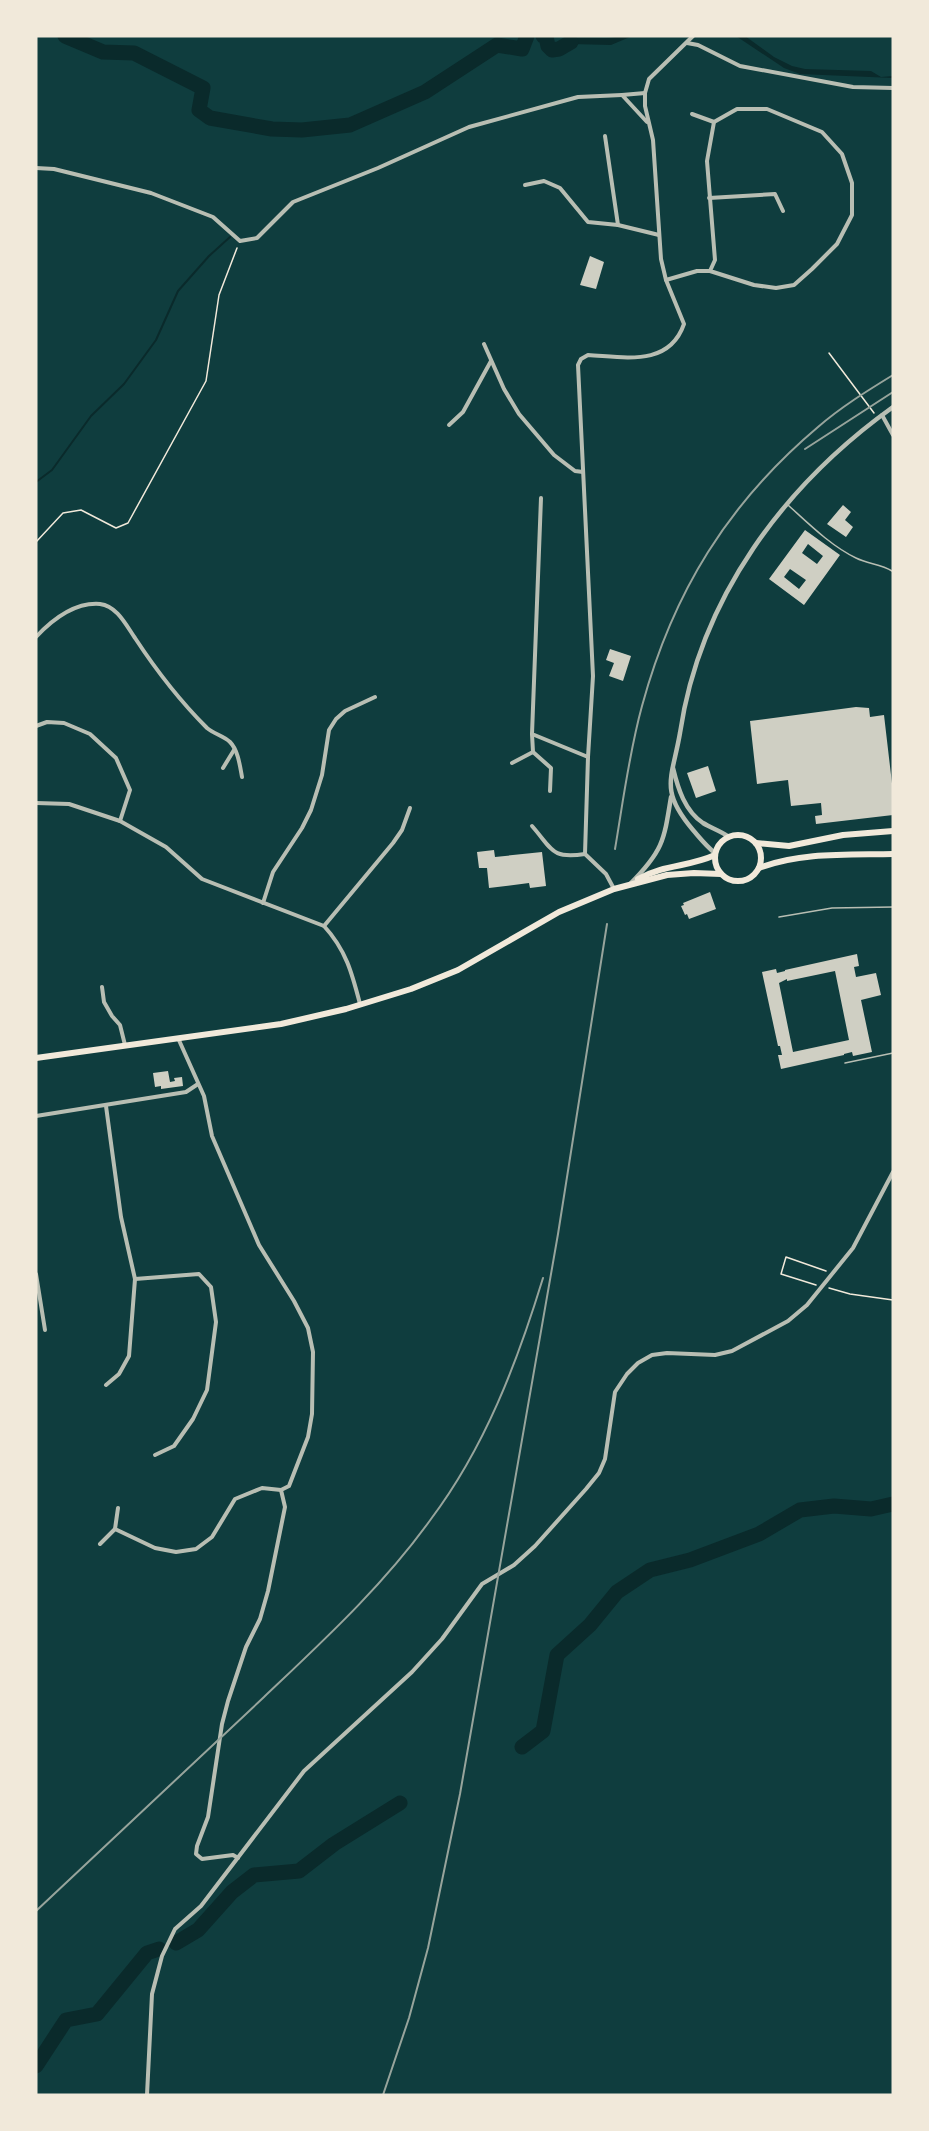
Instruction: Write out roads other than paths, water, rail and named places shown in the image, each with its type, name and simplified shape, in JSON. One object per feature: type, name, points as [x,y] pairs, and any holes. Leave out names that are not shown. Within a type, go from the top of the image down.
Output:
[{"type":"highway","points":[[756,843],[761,857],[759,868],[752,876],[743,880],[730,880],[721,874],[715,862],[715,854],[720,843],[729,837],[746,836],[756,843],[789,846],[843,835],[893,831]]},
{"type":"highway","points":[[630,884],[664,867],[699,861],[715,854]]},
{"type":"highway","points":[[759,868],[795,858],[893,854]]},
{"type":"highway","points":[[36,1058],[281,1024],[360,1004],[411,989],[458,970],[559,912],[614,889],[681,873],[721,874]]},
{"type":"street","points":[[614,889],[606,874],[585,854],[593,676],[578,366],[581,359],[588,355],[640,357],[657,354],[672,346],[680,335],[684,320],[666,280],[659,235],[652,140],[645,93],[649,79],[693,36]]},
{"type":"street","points":[[686,43],[698,45],[740,66],[853,87],[893,88]]},
{"type":"street","points":[[36,168],[54,169],[151,193],[213,218],[240,241],[257,238],[293,202],[378,168],[469,127],[578,97],[645,93]]},
{"type":"street","points":[[622,95],[648,122]]},
{"type":"street","points":[[666,280],[697,271],[710,271],[754,285],[776,288],[794,285],[837,244],[852,215],[852,183],[842,154],[822,132],[767,109],[737,109],[714,122],[692,114]]},
{"type":"street","points":[[710,271],[715,260],[707,161],[714,122]]},
{"type":"street","points":[[605,136],[618,225]]},
{"type":"street","points":[[525,185],[544,181],[560,188],[588,222],[618,225],[659,235]]},
{"type":"street","points":[[709,198],[775,194],[783,211]]},
{"type":"street","points":[[484,344],[504,389],[519,414],[554,455],[575,471],[583,472]]},
{"type":"street","points":[[449,425],[463,412],[491,361]]},
{"type":"street","points":[[630,884],[648,866],[660,848],[666,827],[671,795],[670,779],[687,695],[712,620],[726,591],[763,533],[787,504],[841,448],[893,407]]},
{"type":"street","points":[[882,415],[893,435]]},
{"type":"street","points":[[541,498],[532,734],[533,752],[551,768],[550,790]]},
{"type":"street","points":[[36,637],[52,621],[80,606],[100,604],[113,609],[186,705],[210,730],[230,742],[235,749],[242,777]]},
{"type":"street","points":[[263,903],[273,872],[311,810],[322,775],[329,729],[345,711],[375,697]]},
{"type":"street","points":[[36,726],[47,722],[64,723],[90,734],[116,758],[130,790],[120,821]]},
{"type":"street","points":[[532,734],[588,757]]},
{"type":"street","points":[[222,768],[235,749]]},
{"type":"street","points":[[512,763],[533,752]]},
{"type":"street","points":[[673,766],[681,795],[689,808],[705,824],[729,837]]},
{"type":"street","points":[[671,795],[681,815],[715,854]]},
{"type":"street","points":[[36,803],[69,804],[120,821],[166,847],[202,879],[324,926],[337,940],[346,959],[360,1004]]},
{"type":"street","points":[[324,926],[393,843],[402,830],[410,808]]},
{"type":"street","points":[[532,826],[557,855],[567,857],[585,854]]},
{"type":"street","points":[[102,987],[104,1002],[120,1025],[125,1045]]},
{"type":"street","points":[[115,1529],[155,1548],[177,1552],[196,1549],[212,1537],[235,1499],[262,1488],[285,1490],[289,1486],[308,1437],[312,1414],[313,1352],[308,1328],[259,1245],[212,1136],[204,1096],[178,1038]]},
{"type":"street","points":[[36,1116],[186,1092],[198,1084]]},
{"type":"street","points":[[106,1106],[122,1217],[135,1279],[129,1356],[119,1374],[106,1385]]},
{"type":"street","points":[[147,2095],[152,1994],[162,1956],[175,1929],[201,1906],[304,1771],[412,1672],[442,1639],[482,1584],[514,1565],[536,1546],[586,1489],[599,1473],[605,1460],[615,1392],[627,1374],[638,1363],[652,1356],[667,1353],[715,1355],[732,1351],[788,1321],[807,1305],[853,1248],[893,1172]]},
{"type":"street","points":[[36,1274],[45,1330]]},
{"type":"street","points":[[135,1279],[199,1274],[211,1287],[216,1322],[209,1378],[203,1400],[174,1446],[155,1455]]},
{"type":"street","points":[[238,1858],[233,1855],[202,1859],[196,1854],[208,1817],[222,1724],[228,1701],[246,1647],[260,1619],[268,1591],[285,1507],[281,1490]]},
{"type":"street","points":[[100,1544],[115,1529],[118,1508]]},
{"type":"lane","points":[[787,504],[838,548],[856,558],[884,566],[892,571]]},
{"type":"lane","points":[[779,916],[831,909],[893,907]]},
{"type":"lane","points":[[846,1063],[893,1053]]},
{"type":"water","points":[[639,36],[630,37],[611,45],[571,44],[559,51],[551,50],[548,46],[576,38]]},
{"type":"water","points":[[736,36],[745,36],[774,57],[792,66],[805,69],[871,71],[881,77],[893,76],[893,78],[800,74],[784,68]]},
{"type":"waterway","points":[[65,36],[103,52],[134,53],[203,88],[199,110],[210,118],[272,129],[302,130],[350,125],[425,92],[497,45],[522,49],[527,36]]},
{"type":"waterway","points":[[543,36],[546,37],[548,46],[552,50],[571,42]]},
{"type":"waterway","points":[[36,482],[52,470],[91,416],[124,384],[156,340],[178,291],[209,256],[230,237]]},
{"type":"waterway","points":[[522,1747],[543,1731],[557,1655],[590,1625],[617,1592],[650,1570],[690,1560],[759,1534],[800,1510],[834,1506],[871,1509],[893,1504]]},
{"type":"waterway","points":[[176,1943],[198,1930],[232,1892],[254,1875],[299,1871],[334,1844],[400,1803]]},
{"type":"waterway","points":[[36,2066],[66,2020],[97,2014],[147,1953],[159,1949]]},
{"type":"railway","points":[[615,849],[633,742],[655,664],[670,625],[708,552],[731,519],[786,456],[836,413],[893,375]]},
{"type":"railway","points":[[805,449],[893,392]]},
{"type":"railway","points":[[383,2095],[409,2018],[428,1948],[460,1794],[558,1234],[607,924]]},
{"type":"railway","points":[[36,1911],[330,1634],[373,1590],[412,1544],[450,1491],[483,1434],[510,1373],[543,1278]]}]
